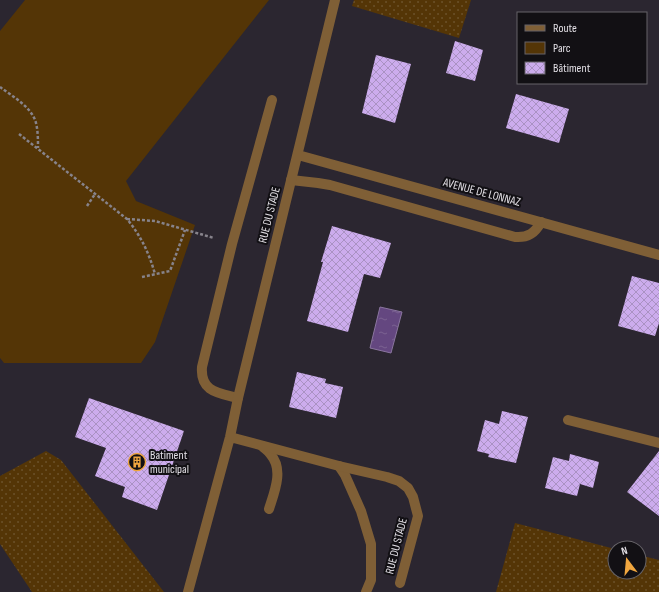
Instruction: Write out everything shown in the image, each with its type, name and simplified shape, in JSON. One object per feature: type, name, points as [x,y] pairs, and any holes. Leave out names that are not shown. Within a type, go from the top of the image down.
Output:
[{"type":"street","name":"RUE DU STADE","points":[[188,592],[230,437],[238,398],[335,0]]},
{"type":"street","points":[[238,398],[209,389],[204,383],[201,375],[232,244],[272,100]]},
{"type":"street","name":"AVENUE DE LONNAZ","points":[[298,155],[659,255]]},
{"type":"street","points":[[291,180],[318,182],[330,185],[515,237],[531,235],[537,230],[541,222]]},
{"type":"street","points":[[568,420],[659,443]]},
{"type":"street","name":"RUE DU STADE","points":[[230,437],[399,481],[408,488],[413,497],[418,516],[400,583]]},
{"type":"street","points":[[262,446],[272,455],[278,472],[277,482],[269,509]]},
{"type":"street","points":[[339,466],[345,475],[361,511],[371,544],[371,580],[366,592]]},
{"type":"path","points":[[0,87],[26,107],[34,117],[38,149]]},
{"type":"path","points":[[19,134],[127,219],[137,231],[155,274]]},
{"type":"path","points":[[86,206],[96,194]]},
{"type":"path","points":[[127,219],[155,221],[232,244]]},
{"type":"path","points":[[142,277],[170,271],[184,230]]},
{"type":"green space","points":[[25,0],[269,0],[126,181],[136,201],[195,225],[155,342],[141,363],[4,363],[0,358],[0,31]]},
{"type":"green space","points":[[354,0],[471,0],[459,38],[352,6]]},
{"type":"green space","points":[[46,451],[61,460],[164,592],[32,592],[0,544],[0,476]]},
{"type":"green space","points":[[515,523],[607,547],[607,580],[647,580],[647,557],[659,560],[659,592],[496,592]]},
{"type":"water","points":[[380,307],[402,312],[391,353],[370,348]]},
{"type":"building","points":[[455,41],[483,50],[475,81],[446,73]]},
{"type":"building","points":[[376,55],[411,64],[395,123],[362,113]]},
{"type":"building","points":[[516,94],[569,109],[559,143],[506,128]]},
{"type":"building","points":[[332,226],[391,243],[380,278],[364,274],[348,332],[307,321],[323,262],[321,262]]},
{"type":"building","points":[[632,276],[659,283],[659,323],[655,336],[618,326]]},
{"type":"building","points":[[297,372],[326,379],[325,383],[343,387],[336,418],[289,407]]},
{"type":"building","name":"Batiment municipal","points":[[89,398],[184,431],[157,510],[122,497],[125,487],[95,476],[106,448],[75,437]]},
{"type":"building","points":[[502,411],[528,417],[516,463],[488,457],[489,454],[477,451],[485,420],[499,424]]},
{"type":"building","points":[[659,451],[659,516],[627,492]]},
{"type":"building","points":[[570,454],[599,462],[593,488],[580,484],[577,496],[545,488],[553,457],[569,461]]},
{"type":"place","name":"Batiment municipal","points":[[137,462]]}]
